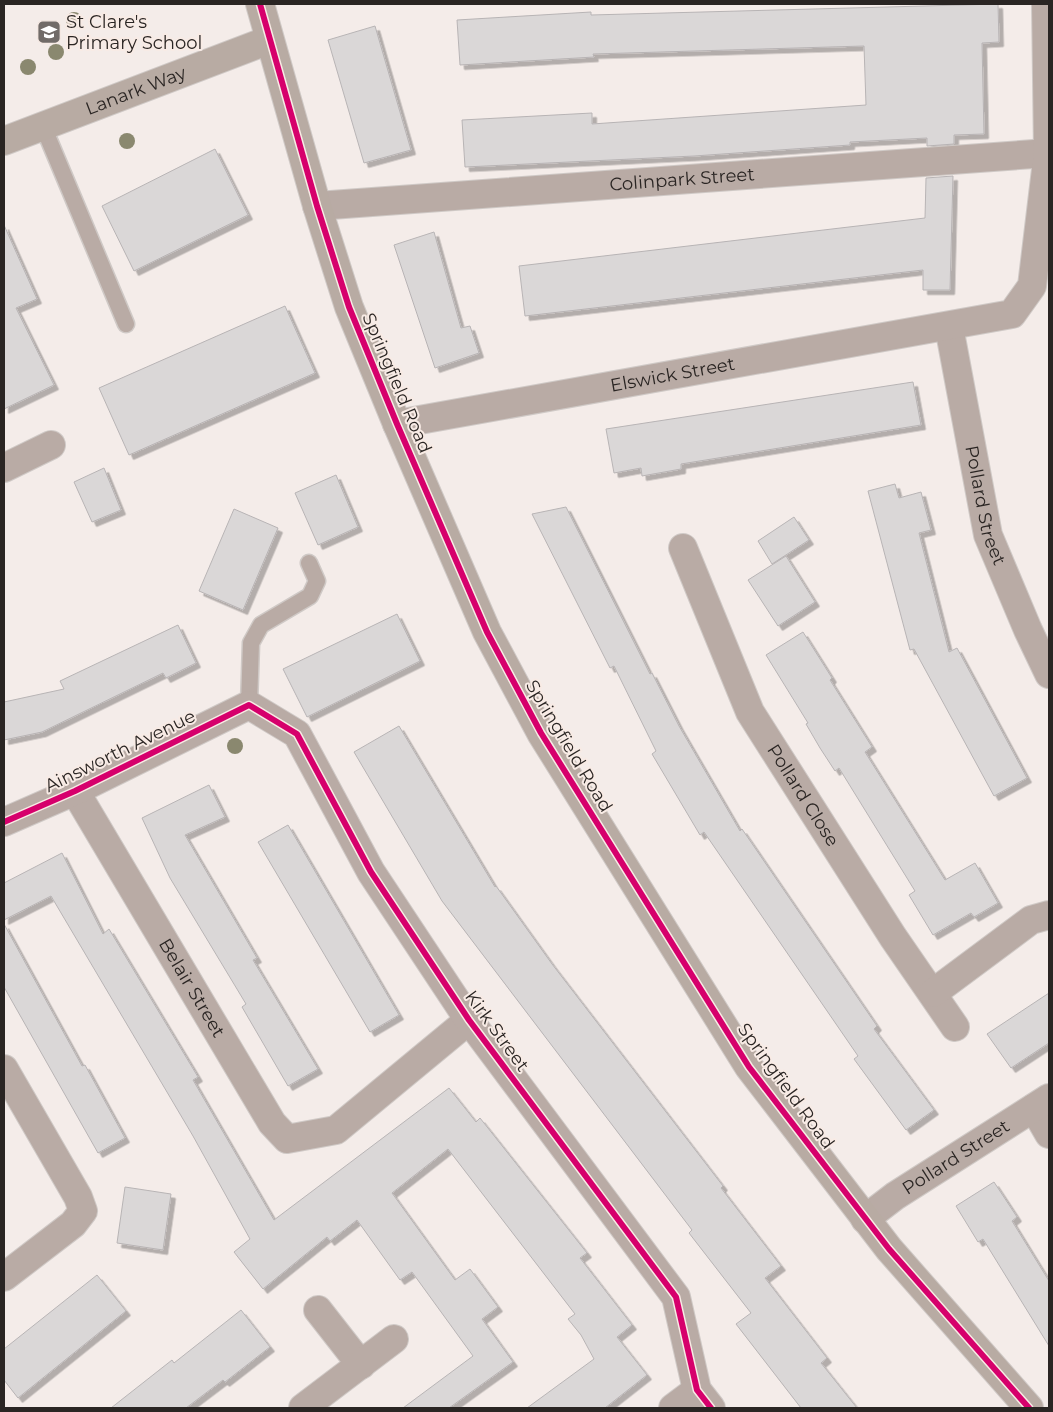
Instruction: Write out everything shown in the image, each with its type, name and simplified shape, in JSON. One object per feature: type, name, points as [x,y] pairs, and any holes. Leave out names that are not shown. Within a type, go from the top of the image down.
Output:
[{"type":"main road","name":"Springfield Road","points":[[260,4],[317,206],[349,307],[397,424],[487,632],[541,733],[749,1067],[865,1219],[1029,1408]]},
{"type":"main road","name":"Lanark Way","points":[[4,141],[269,40]]},
{"type":"street","name":"Elswick Street","points":[[397,424],[949,327],[1012,314],[1032,286],[1048,153],[1046,4]]},
{"type":"street","name":"Colinpark Street","points":[[317,206],[1048,153]]},
{"type":"street","name":"Pollard Street","points":[[949,327],[988,535],[1028,630],[1049,674]]},
{"type":"street","points":[[4,468],[51,445]]},
{"type":"street","name":"Pollard Close","points":[[683,548],[750,712],[893,937],[955,1027]]},
{"type":"street","name":"Ainsworth Avenue","points":[[4,822],[249,705]]},
{"type":"street","name":"Kirk Street","points":[[249,705],[297,734],[371,872],[469,1020],[676,1297],[704,1399]]},
{"type":"street","name":"Belair Street","points":[[74,790],[272,1123],[287,1138],[336,1130],[469,1020]]},
{"type":"street","points":[[933,994],[1031,920],[1049,915]]},
{"type":"street","points":[[4,1069],[78,1197],[82,1211],[73,1224],[4,1277]]},
{"type":"street","name":"Pollard Street","points":[[865,1219],[895,1196],[1041,1103]]},
{"type":"street","points":[[1041,1103],[1049,1134]]},
{"type":"street","points":[[318,1310],[361,1364]]},
{"type":"street","points":[[302,1408],[394,1339]]},
{"type":"street","points":[[673,1408],[704,1399]]},
{"type":"lane","points":[[43,126],[126,324]]},
{"type":"lane","points":[[249,705],[251,643],[261,625],[310,596],[317,581],[309,563]]},
{"type":"building","points":[[998,4],[999,42],[982,43],[984,134],[954,135],[954,144],[927,146],[927,138],[850,142],[850,145],[694,156],[465,167],[462,120],[592,113],[592,124],[866,105],[864,46],[593,54],[594,57],[460,65],[457,20],[591,12],[591,15]]},
{"type":"building","points":[[375,26],[411,150],[364,163],[328,40]]},
{"type":"building","points":[[215,149],[248,215],[134,271],[102,206]]},
{"type":"building","points":[[953,176],[950,290],[923,290],[923,270],[525,316],[519,266],[925,218],[926,178]]},
{"type":"building","points":[[4,225],[37,299],[16,308],[54,385],[4,409]]},
{"type":"building","points":[[434,232],[461,328],[470,326],[479,353],[435,368],[394,245]]},
{"type":"building","points":[[285,306],[315,373],[129,455],[99,388]]},
{"type":"building","points":[[913,382],[921,425],[681,464],[681,469],[642,476],[641,468],[614,473],[606,429]]},
{"type":"building","points":[[104,468],[121,510],[92,522],[74,482]]},
{"type":"building","points":[[336,475],[358,527],[318,545],[295,493]]},
{"type":"building","points":[[895,484],[899,498],[921,492],[931,530],[919,533],[949,652],[957,648],[1027,778],[994,796],[914,649],[910,650],[868,491]]},
{"type":"building","points":[[566,507],[650,674],[652,673],[679,726],[740,831],[742,829],[877,1026],[874,1029],[934,1110],[906,1130],[854,1059],[858,1056],[704,832],[700,835],[652,754],[656,751],[614,666],[610,668],[532,514]]},
{"type":"building","points":[[234,509],[278,528],[243,610],[199,591]]},
{"type":"building","points":[[794,517],[809,540],[772,564],[758,541]]},
{"type":"building","points":[[786,556],[815,602],[778,626],[748,580]]},
{"type":"building","points":[[397,614],[420,661],[307,717],[283,669]]},
{"type":"building","points":[[178,625],[196,663],[166,678],[163,673],[42,732],[4,740],[4,702],[64,689],[60,681]]},
{"type":"building","points":[[803,632],[832,678],[830,680],[872,747],[865,752],[945,880],[975,863],[998,903],[974,917],[971,913],[933,935],[909,895],[915,891],[839,768],[835,771],[820,748],[806,724],[808,723],[766,655]]},
{"type":"building","points":[[399,726],[495,887],[723,1186],[721,1188],[781,1266],[765,1278],[827,1358],[821,1363],[857,1408],[801,1408],[736,1324],[751,1313],[689,1233],[692,1230],[442,901],[354,752]]},
{"type":"building","points":[[209,785],[225,817],[185,835],[257,958],[253,960],[318,1069],[288,1086],[242,1007],[246,1004],[170,878],[142,818]]},
{"type":"building","points":[[288,825],[399,1015],[370,1032],[258,842]]},
{"type":"building","points":[[62,853],[103,934],[109,929],[198,1077],[193,1080],[274,1220],[449,1088],[476,1122],[480,1118],[587,1253],[580,1258],[632,1325],[617,1337],[647,1375],[605,1408],[527,1408],[594,1359],[581,1335],[568,1319],[575,1314],[448,1149],[392,1193],[455,1280],[470,1269],[498,1307],[482,1319],[513,1362],[449,1408],[403,1408],[473,1356],[412,1272],[400,1280],[357,1220],[330,1241],[327,1237],[263,1289],[234,1252],[250,1239],[193,1136],[51,896],[4,920],[4,883]]},
{"type":"building","points":[[4,924],[82,1066],[85,1065],[125,1138],[98,1153],[4,987]]},
{"type":"building","points":[[1049,993],[1049,1043],[1011,1068],[987,1034]]},
{"type":"building","points":[[994,1182],[1017,1217],[1012,1221],[1049,1281],[1049,1346],[983,1239],[978,1242],[956,1206]]},
{"type":"building","points":[[125,1187],[171,1194],[163,1250],[117,1243]]},
{"type":"building","points":[[97,1275],[126,1311],[18,1398],[4,1380],[4,1349]]},
{"type":"building","points":[[241,1310],[270,1347],[225,1382],[223,1380],[186,1408],[111,1408],[172,1360],[174,1363]]},
{"type":"cycle path","points":[[260,4],[317,206],[349,307],[397,424],[487,632],[541,733],[749,1067],[889,1249],[1029,1408]]},
{"type":"cycle path","points":[[4,822],[75,791],[249,705],[297,734],[371,872],[469,1020],[676,1297],[697,1390],[711,1408]]},
{"type":"place","name":"St Clare's Primary School","points":[[49,32]]}]
